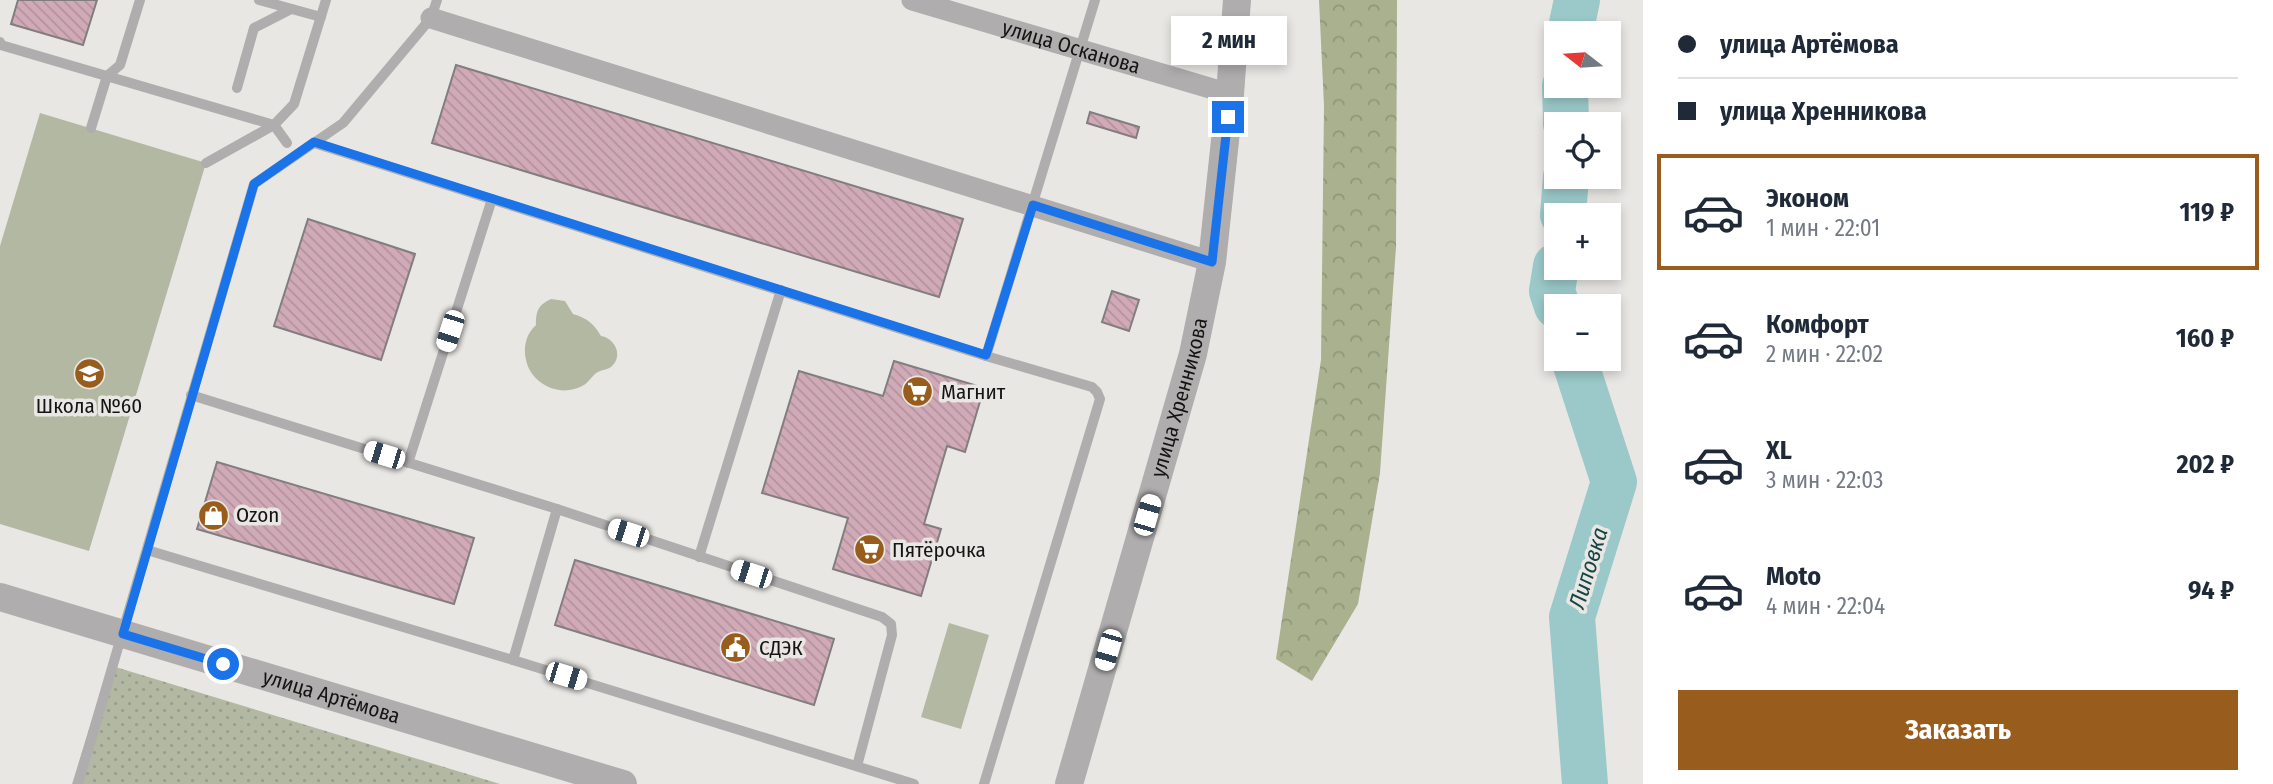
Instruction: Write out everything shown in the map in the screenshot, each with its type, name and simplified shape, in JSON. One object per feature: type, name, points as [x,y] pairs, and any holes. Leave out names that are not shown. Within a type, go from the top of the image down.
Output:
[{"type":"street","name":"улица Осканова","points":[[912,0],[1230,94]]},
{"type":"street","name":"улица Хренникова","points":[[1069,784],[1193,354],[1212,262],[1237,0]]},
{"type":"street","points":[[434,9],[1212,262]]},
{"type":"street","name":"улица Артёмова","points":[[0,597],[623,784]]},
{"type":"lane","points":[[91,128],[107,76],[120,65],[140,0]]},
{"type":"lane","points":[[259,0],[321,17]]},
{"type":"lane","points":[[206,163],[274,125],[294,104],[326,0]]},
{"type":"lane","points":[[986,355],[1095,0]]},
{"type":"lane","points":[[237,88],[254,28],[291,9]]},
{"type":"lane","points":[[78,784],[254,184],[343,123],[434,9]]},
{"type":"lane","points":[[0,42],[1,45],[274,125],[287,143]]},
{"type":"lane","points":[[314,142],[1092,387],[1100,399],[984,784]]},
{"type":"lane","points":[[408,463],[492,199]]},
{"type":"lane","points":[[699,557],[782,290]]},
{"type":"lane","points":[[191,395],[557,509],[882,617],[891,624],[892,635],[857,766]]},
{"type":"lane","points":[[513,660],[557,509]]},
{"type":"lane","points":[[147,550],[914,784]]},
{"type":"green space","points":[[1319,0],[1397,0],[1396,247],[1380,473],[1358,604],[1312,681],[1276,659],[1321,360],[1324,106]]},
{"type":"green space","points":[[40,113],[206,163],[89,551],[0,524],[0,246]]},
{"type":"green space","points":[[551,299],[565,301],[573,314],[590,322],[601,336],[606,337],[616,347],[616,361],[611,367],[598,372],[584,385],[573,389],[556,389],[540,382],[526,360],[526,341],[536,325],[539,309]]},
{"type":"green space","points":[[949,623],[989,635],[961,729],[921,717]]},
{"type":"green space","points":[[109,665],[500,784],[72,784]]},
{"type":"building","points":[[18,0],[97,0],[83,45],[11,24]]},
{"type":"building","points":[[456,65],[963,219],[939,297],[432,143]]},
{"type":"building","points":[[1090,112],[1139,127],[1136,138],[1087,123]]},
{"type":"building","points":[[308,219],[415,254],[381,360],[274,326]]},
{"type":"building","points":[[1112,291],[1139,300],[1129,331],[1102,322]]},
{"type":"building","points":[[894,361],[984,388],[965,452],[947,446],[924,524],[941,529],[921,596],[833,569],[848,518],[762,493],[799,371],[883,396]]},
{"type":"building","points":[[217,462],[474,538],[454,604],[197,529]]},
{"type":"building","points":[[575,560],[834,639],[814,705],[555,625]]},
{"type":"waterway","name":"Липовка","points":[[1573,21],[1577,0]]},
{"type":"waterway","name":"Липовка","points":[[1565,98],[1566,112]]},
{"type":"waterway","name":"Липовка","points":[[1564,203],[1565,189]]},
{"type":"waterway","name":"Липовка","points":[[1553,294],[1554,280]]},
{"type":"waterway","name":"Липовка","points":[[1578,371],[1614,482],[1572,617],[1585,784]]},
{"type":"place","name":"Школа №60","points":[[89,374]]},
{"type":"place","name":"Магнит","points":[[918,392]]},
{"type":"place","name":"Ozon","points":[[213,515]]},
{"type":"place","name":"Пятёрочка","points":[[869,550]]},
{"type":"place","name":"СДЭК","points":[[736,648]]},
{"type":"route","points":[[223,664],[123,634],[254,184],[314,142],[986,355],[1033,205],[1212,262],[1228,117]]}]
